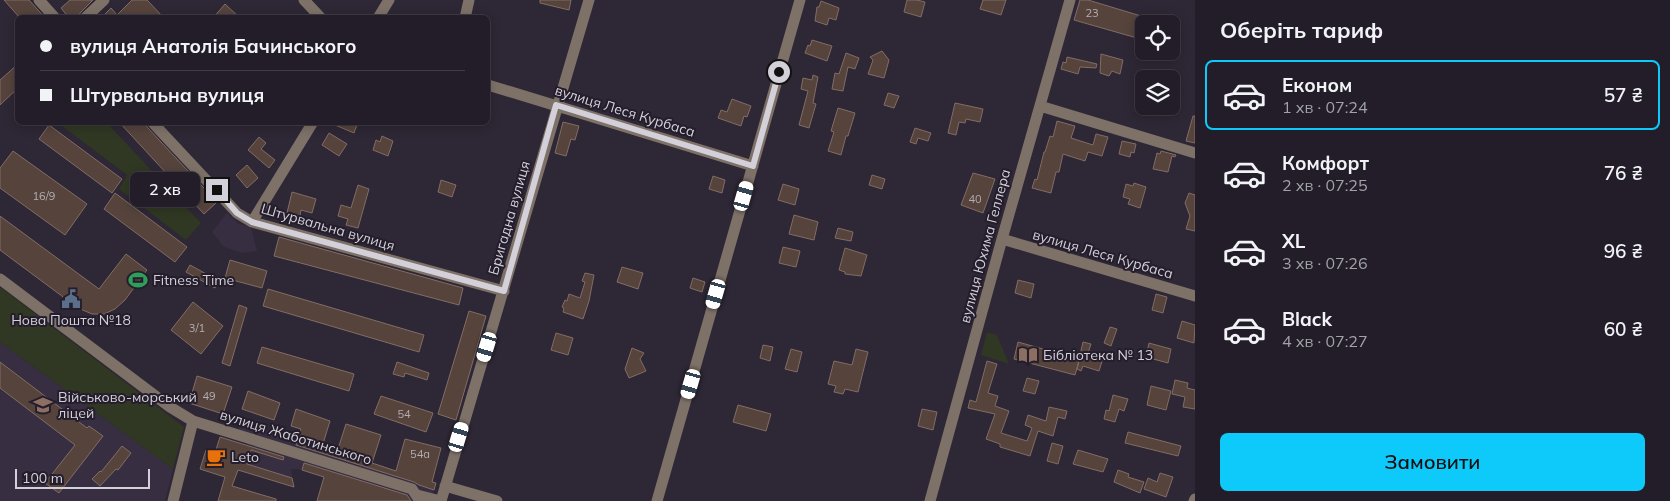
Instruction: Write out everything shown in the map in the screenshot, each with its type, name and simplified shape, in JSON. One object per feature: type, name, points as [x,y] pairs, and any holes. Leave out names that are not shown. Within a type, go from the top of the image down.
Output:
[{"type":"street","points":[[39,0],[52,15]]},
{"type":"street","points":[[88,15],[104,0]]},
{"type":"street","points":[[304,0],[318,15]]},
{"type":"street","points":[[380,15],[389,0]]},
{"type":"street","points":[[466,15],[469,0]]},
{"type":"street","name":"Бригадна вулиця","points":[[441,501],[504,291],[556,105],[589,0]]},
{"type":"street","points":[[657,501],[800,0]]},
{"type":"street","name":"вулиця Юхима Геллера","points":[[930,501],[1070,0]]},
{"type":"street","name":"вулиця Леся Курбаса","points":[[490,86],[753,166]]},
{"type":"street","points":[[1040,106],[1195,153]]},
{"type":"street","name":"Штурвальна вулиця","points":[[155,125],[237,213],[252,222],[504,291]]},
{"type":"street","points":[[252,222],[311,125]]},
{"type":"street","name":"вулиця Леся Курбаса","points":[[1002,239],[1195,296]]},
{"type":"street","name":"вулиця Жаботинського","points":[[0,280],[170,407],[193,421],[412,489],[418,498],[441,501]]},
{"type":"street","points":[[173,501],[193,421]]},
{"type":"street","points":[[445,486],[497,501]]},
{"type":"shaded area","points":[[227,213],[239,224],[251,227],[257,251],[242,253],[224,247],[212,232]]},
{"type":"shaded area","name":"Військово-морський ліцей","points":[[0,342],[173,469],[165,501],[0,501]]},
{"type":"shaded area","points":[[241,422],[436,483],[430,501],[404,501],[315,472],[314,474],[298,469],[291,469],[294,487],[243,471],[239,466],[248,441],[236,438]]},
{"type":"green space","points":[[61,125],[109,125],[201,223],[186,240],[119,189],[127,175]]},
{"type":"green space","points":[[0,287],[184,427],[173,469],[0,342]]},
{"type":"green space","points":[[987,332],[997,335],[1009,364],[981,355]]},
{"type":"building","points":[[4,0],[29,0],[42,15],[17,15]]},
{"type":"building","points":[[70,0],[93,0],[79,15],[67,15],[61,8]]},
{"type":"building","points":[[132,0],[147,0],[161,15],[117,15]]},
{"type":"building","points":[[540,0],[571,0],[569,10],[540,3]]},
{"type":"building","points":[[907,0],[925,2],[921,17],[904,12]]},
{"type":"building","points":[[983,0],[1006,0],[1001,15],[980,9]]},
{"type":"building","points":[[1080,0],[1088,0],[1138,15],[1135,15],[1135,37],[1074,20]]},
{"type":"building","points":[[821,1],[839,8],[836,20],[829,18],[827,25],[815,21],[817,7],[819,7]]},
{"type":"building","points":[[225,4],[237,15],[216,15]]},
{"type":"building","points":[[111,8],[117,15],[104,15]]},
{"type":"building","points":[[812,40],[832,46],[827,61],[805,53]]},
{"type":"building","points":[[882,51],[889,60],[884,78],[868,74],[873,60],[870,57]]},
{"type":"building","points":[[846,53],[859,58],[855,69],[848,67],[843,91],[832,89],[835,73],[839,74]]},
{"type":"building","points":[[1101,54],[1123,60],[1120,74],[1112,71],[1109,76],[1100,73]]},
{"type":"building","points":[[1067,57],[1097,64],[1096,68],[1080,67],[1078,74],[1061,69],[1063,62],[1066,63]]},
{"type":"building","points":[[15,67],[15,91],[0,105],[0,80]]},
{"type":"building","points":[[813,75],[818,77],[813,103],[816,104],[809,128],[799,125],[808,91],[801,89],[803,78],[812,80]]},
{"type":"building","points":[[888,93],[899,96],[894,108],[884,105]]},
{"type":"building","points":[[732,99],[751,106],[747,117],[744,116],[741,126],[718,118],[721,110],[727,112]]},
{"type":"building","points":[[955,103],[983,109],[980,122],[966,119],[965,123],[959,122],[956,135],[948,133]]},
{"type":"building","points":[[838,108],[855,113],[841,155],[828,151],[834,132],[831,131]]},
{"type":"building","points":[[1193,116],[1195,116],[1195,143],[1186,141]]},
{"type":"building","points":[[1057,121],[1075,126],[1071,138],[1093,145],[1096,134],[1108,137],[1102,156],[1088,152],[1085,161],[1063,154],[1051,193],[1032,188],[1035,179],[1037,180],[1044,152],[1050,136],[1053,137]]},
{"type":"building","points":[[563,122],[579,126],[575,140],[571,139],[566,156],[555,153]]},
{"type":"building","points":[[49,125],[122,179],[112,193],[39,139]]},
{"type":"building","points":[[122,125],[146,125],[217,202],[204,214]]},
{"type":"building","points":[[335,125],[357,125],[354,133]]},
{"type":"building","points":[[915,128],[931,133],[928,141],[918,138],[916,144],[910,142]]},
{"type":"building","points":[[329,133],[347,144],[339,156],[322,145]]},
{"type":"building","points":[[382,136],[393,141],[388,156],[373,150],[376,140],[380,142]]},
{"type":"building","points":[[259,137],[266,143],[261,149],[275,160],[269,168],[248,150]]},
{"type":"building","points":[[1122,141],[1136,144],[1134,153],[1131,152],[1130,157],[1119,154]]},
{"type":"building","points":[[13,151],[87,204],[65,235],[0,188],[0,168]]},
{"type":"building","points":[[1161,151],[1176,155],[1175,157],[1172,156],[1168,172],[1153,169],[1157,153],[1160,154]]},
{"type":"building","points":[[247,165],[258,178],[247,188],[236,175]]},
{"type":"building","points":[[973,173],[995,179],[983,213],[961,205]]},
{"type":"building","points":[[872,175],[885,179],[882,189],[869,185]]},
{"type":"building","points":[[713,176],[725,180],[722,193],[709,189]]},
{"type":"building","points":[[441,180],[456,185],[452,197],[438,192]]},
{"type":"building","points":[[1134,183],[1146,187],[1140,208],[1128,204],[1130,199],[1123,197],[1126,184],[1133,186]]},
{"type":"building","points":[[783,184],[799,189],[795,205],[778,200]]},
{"type":"building","points":[[358,185],[369,189],[358,228],[346,225],[348,219],[338,216],[341,205],[351,208]]},
{"type":"building","points":[[292,192],[316,199],[312,213],[301,210],[300,216],[287,213]]},
{"type":"building","points":[[115,193],[187,247],[175,262],[104,209]]},
{"type":"building","points":[[1189,193],[1195,195],[1195,231],[1186,229],[1190,216],[1185,203]]},
{"type":"building","points":[[794,215],[818,222],[814,240],[789,234]]},
{"type":"building","points":[[0,216],[99,289],[126,254],[147,270],[125,300],[115,309],[104,314],[92,314],[78,308],[0,250]]},
{"type":"building","points":[[838,228],[853,232],[851,241],[835,238]]},
{"type":"building","points":[[279,237],[463,288],[459,305],[274,256]]},
{"type":"building","points":[[783,247],[800,251],[796,267],[779,263]]},
{"type":"building","points":[[845,248],[867,255],[861,276],[845,274],[845,272],[839,270]]},
{"type":"building","points":[[230,260],[267,271],[262,288],[225,278]]},
{"type":"building","points":[[190,265],[219,281],[215,288],[186,272]]},
{"type":"building","points":[[622,267],[643,273],[638,289],[617,282]]},
{"type":"building","points":[[585,273],[594,275],[583,319],[563,312],[564,308],[562,307],[565,300],[567,301],[569,294],[580,298],[585,282],[582,281]]},
{"type":"building","points":[[693,278],[705,282],[702,292],[690,288]]},
{"type":"building","points":[[1018,280],[1034,284],[1031,298],[1015,293]]},
{"type":"building","points":[[268,289],[424,335],[419,352],[263,306]]},
{"type":"building","points":[[1156,294],[1167,297],[1163,313],[1152,310]]},
{"type":"building","points":[[193,302],[223,326],[201,354],[171,330]]},
{"type":"building","points":[[239,305],[247,308],[230,366],[222,363]]},
{"type":"building","points":[[469,311],[486,316],[456,420],[438,414]]},
{"type":"building","points":[[1182,321],[1195,325],[1194,343],[1177,338]]},
{"type":"building","points":[[1110,327],[1117,329],[1111,346],[1104,343]]},
{"type":"building","points":[[556,333],[573,338],[568,355],[551,350]]},
{"type":"building","points":[[1018,342],[1079,359],[1083,342],[1091,344],[1088,353],[1103,358],[1099,371],[1083,366],[1081,371],[1077,369],[1079,361],[1075,375],[1014,359]]},
{"type":"building","points":[[1149,343],[1171,349],[1168,363],[1146,357]]},
{"type":"building","points":[[763,345],[773,347],[770,361],[760,358]]},
{"type":"building","points":[[262,347],[354,374],[349,391],[257,363]]},
{"type":"building","points":[[632,348],[644,353],[640,359],[646,371],[629,378],[625,369]]},
{"type":"building","points":[[791,349],[802,352],[797,372],[785,369]]},
{"type":"building","points":[[856,349],[868,352],[858,392],[845,389],[843,394],[834,392],[836,386],[828,384],[834,361],[852,365]]},
{"type":"building","points":[[987,361],[997,364],[988,393],[998,396],[995,406],[1009,411],[1001,433],[1027,441],[1032,428],[1025,425],[1028,415],[1046,421],[1049,407],[1067,411],[1065,419],[1058,417],[1053,436],[1038,431],[1030,456],[1000,447],[1000,444],[986,439],[995,414],[968,408],[970,400],[976,402]]},
{"type":"building","points":[[0,362],[87,428],[89,426],[103,436],[59,493],[45,483],[75,445],[0,388]]},
{"type":"building","points":[[397,362],[429,373],[427,380],[405,373],[404,377],[393,374]]},
{"type":"building","points":[[197,376],[232,387],[223,414],[189,403]]},
{"type":"building","points":[[1027,378],[1039,381],[1035,394],[1023,391]]},
{"type":"building","points":[[1175,380],[1188,383],[1187,388],[1195,390],[1195,409],[1183,407],[1185,397],[1172,394]]},
{"type":"building","points":[[1151,386],[1171,391],[1166,410],[1147,405]]},
{"type":"building","points":[[248,391],[280,403],[274,420],[242,409]]},
{"type":"building","points":[[1113,395],[1128,399],[1124,411],[1119,409],[1115,422],[1104,419],[1106,410],[1109,411]]},
{"type":"building","points":[[381,396],[433,413],[426,432],[374,414]]},
{"type":"building","points":[[738,405],[771,414],[766,431],[733,422]]},
{"type":"building","points":[[296,409],[330,421],[322,447],[337,452],[346,424],[381,435],[372,463],[396,471],[405,439],[441,448],[432,482],[436,483],[434,490],[296,445],[301,429],[291,426]]},
{"type":"building","points":[[922,409],[937,412],[933,430],[918,426]]},
{"type":"building","points":[[1128,432],[1181,446],[1178,456],[1125,443]]},
{"type":"building","points":[[220,437],[284,457],[283,460],[251,450],[247,464],[292,478],[294,487],[238,470],[232,486],[276,499],[276,501],[218,501],[225,477],[200,469],[206,450],[215,453]]},
{"type":"building","points":[[1052,443],[1063,446],[1058,464],[1047,461]]},
{"type":"building","points":[[122,446],[131,453],[118,470],[116,469],[100,486],[92,479],[101,472]]},
{"type":"building","points":[[1078,450],[1108,459],[1103,472],[1073,464]]},
{"type":"building","points":[[304,463],[407,495],[411,501],[317,501],[324,477],[302,470]]},
{"type":"building","points":[[1118,470],[1129,474],[1128,477],[1144,482],[1140,493],[1114,482]]},
{"type":"building","points":[[1160,473],[1173,477],[1166,497],[1144,489],[1148,478],[1157,482]]},
{"type":"place","name":"Fitness Time","points":[[138,280]]},
{"type":"place","name":"Нова Пошта №18","points":[[71,299]]},
{"type":"place","name":"Бібліотека № 13","points":[[1028,355]]},
{"type":"place","name":"Військово-морський ліцей","points":[[43,405]]},
{"type":"place","name":"Leto","points":[[216,457]]},
{"type":"route","points":[[217,190],[237,213],[252,222],[504,291],[556,105],[753,166],[779,72]]}]
